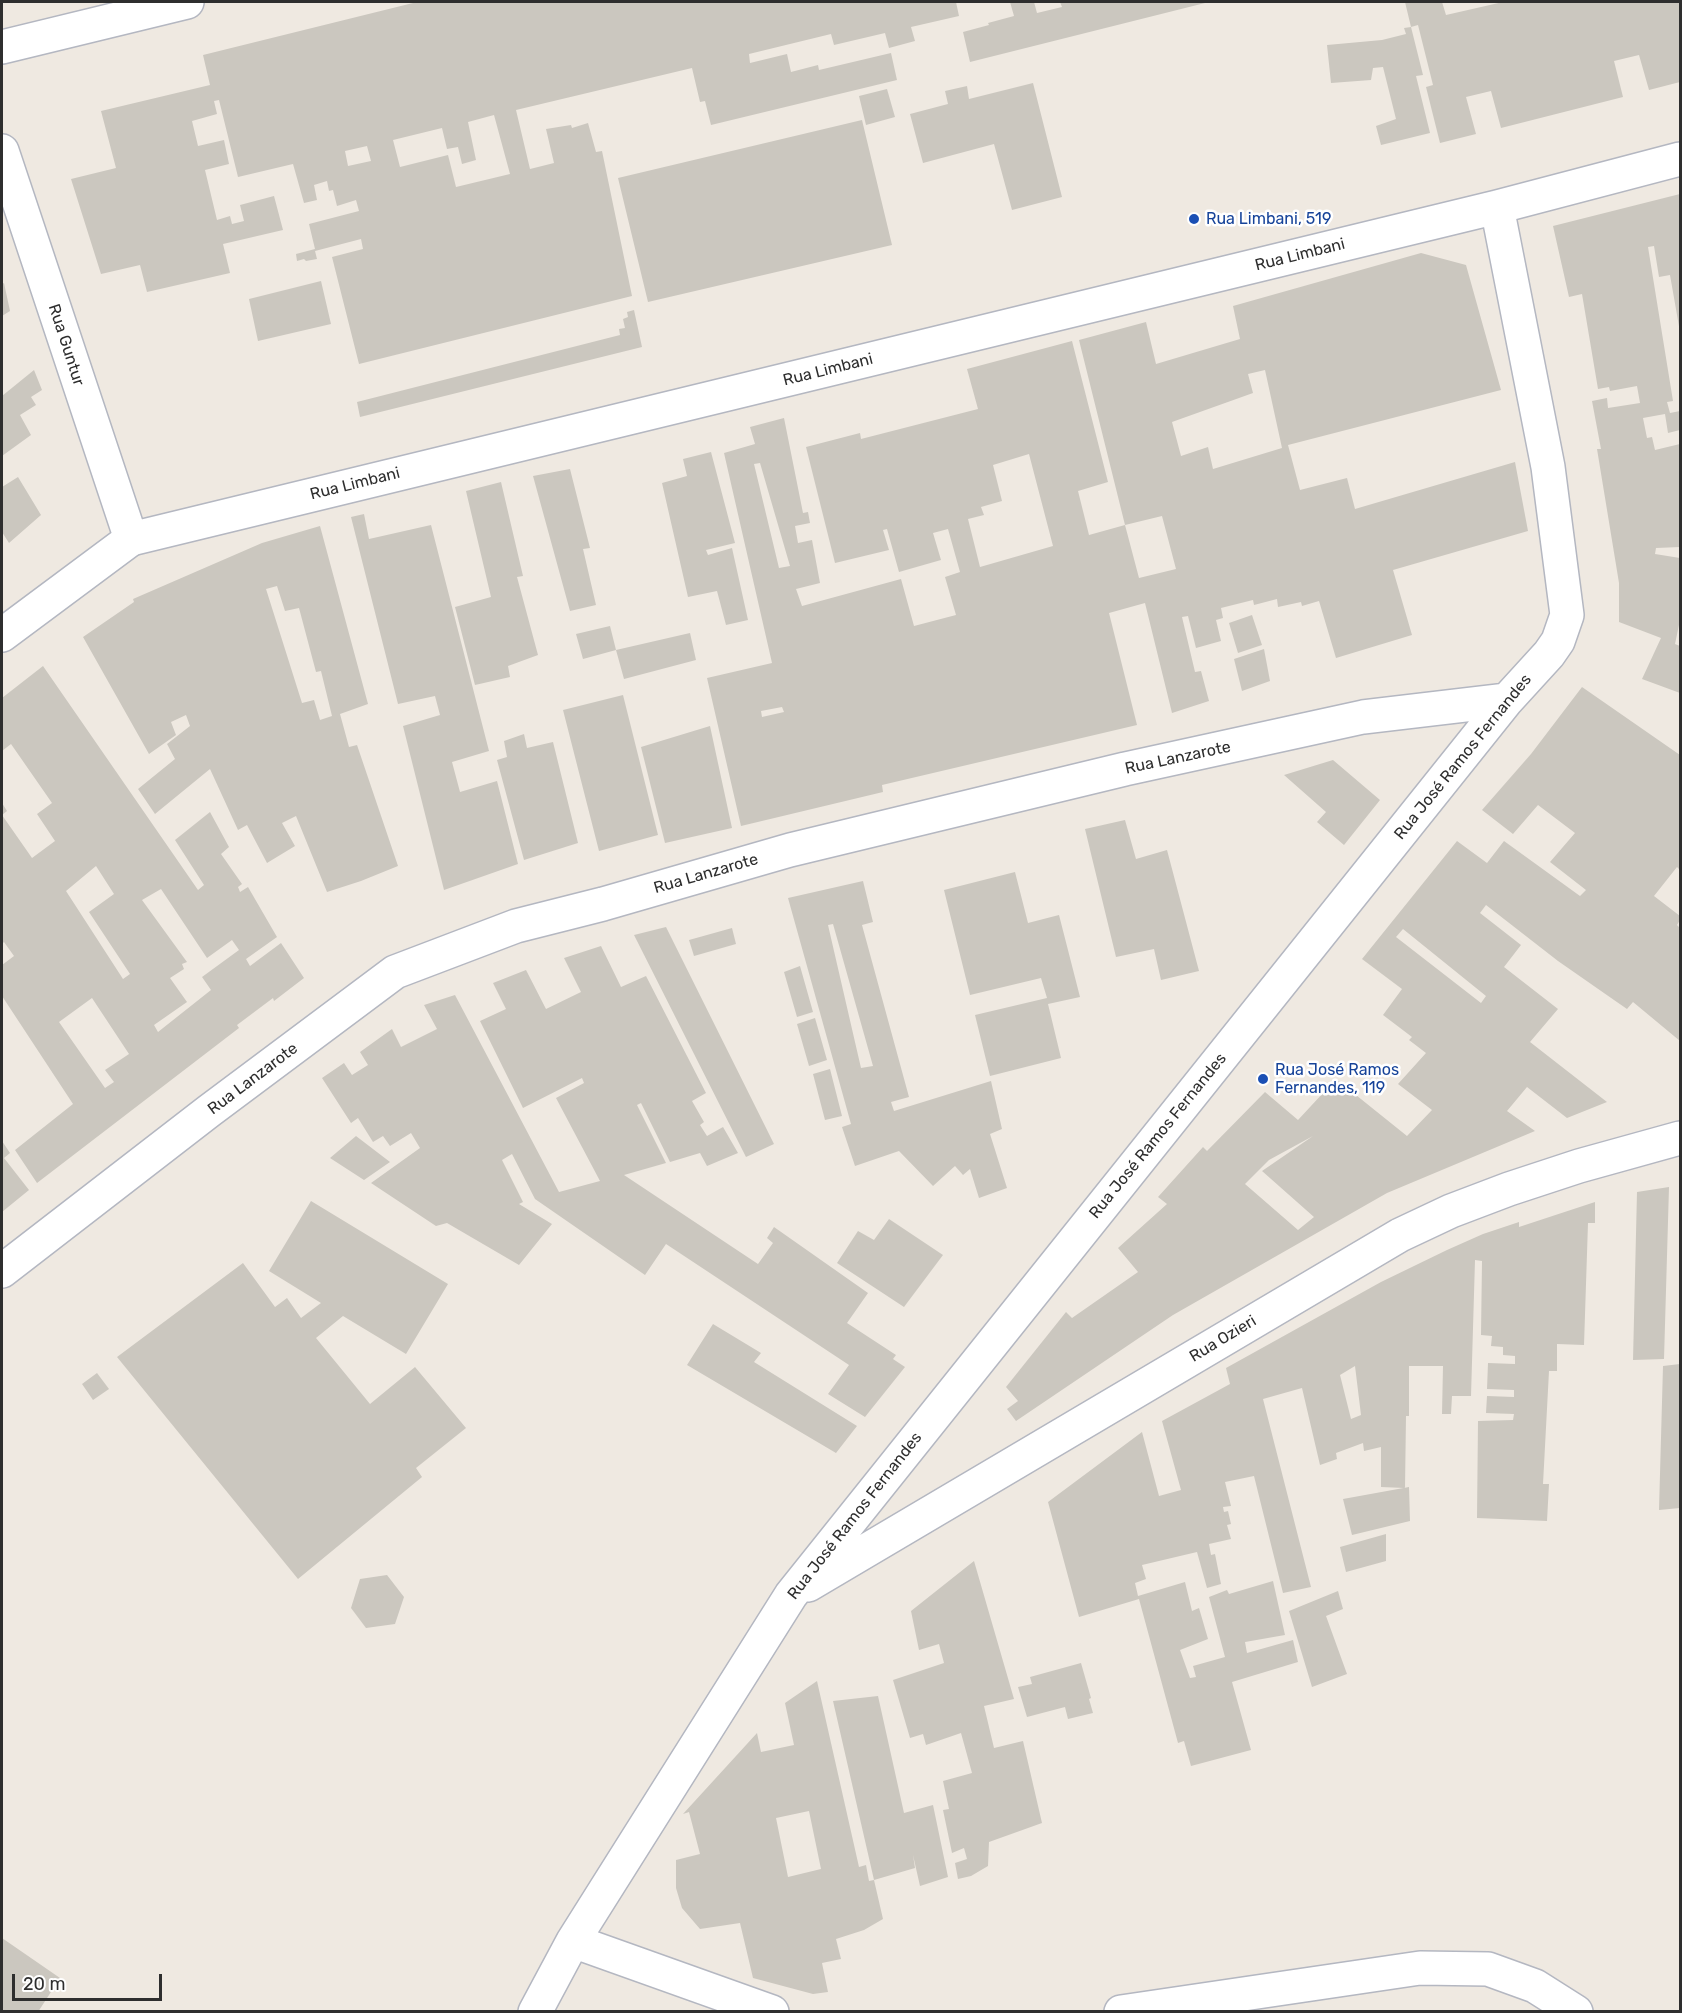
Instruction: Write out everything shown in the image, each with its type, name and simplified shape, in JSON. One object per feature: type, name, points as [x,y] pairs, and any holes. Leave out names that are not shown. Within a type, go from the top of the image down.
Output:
[{"type":"street","points":[[2,47],[187,2]]},
{"type":"street","name":"Rua Guntur","points":[[2,152],[131,538]]},
{"type":"street","name":"Rua Limbani","points":[[2,635],[131,538],[1497,207],[1680,159]]},
{"type":"street","name":"Rua José Ramos Fernandes","points":[[535,2012],[573,1941],[791,1595],[1506,700],[1549,654],[1558,641],[1566,615],[1548,467],[1497,207]]},
{"type":"street","name":"Rua Lanzarote","points":[[2,1271],[209,1111],[395,972],[516,926],[603,904],[790,850],[1125,769],[1363,717],[1506,700]]},
{"type":"street","name":"Rua Ozieri","points":[[791,1595],[1400,1235],[1451,1211],[1509,1189],[1579,1166],[1680,1138]]},
{"type":"street","points":[[573,1941],[772,2012]]},
{"type":"street","points":[[1121,2012],[1420,1968],[1488,1969],[1534,1986],[1576,2012]]},
{"type":"building","points":[[417,2],[956,2],[959,16],[911,27],[915,41],[889,48],[885,33],[834,45],[831,34],[749,54],[750,63],[787,54],[791,72],[818,65],[819,70],[891,53],[897,80],[711,125],[705,101],[700,102],[692,68],[516,110],[530,169],[554,163],[546,129],[571,125],[572,128],[588,123],[596,152],[602,151],[632,296],[359,364],[332,257],[363,249],[361,239],[315,251],[317,259],[297,261],[296,254],[315,249],[309,224],[359,211],[356,200],[337,206],[333,190],[329,191],[327,181],[314,185],[317,200],[304,203],[293,164],[238,177],[219,100],[214,101],[217,114],[192,121],[198,146],[224,140],[229,164],[205,170],[217,220],[230,216],[232,224],[244,221],[240,205],[274,196],[283,230],[223,244],[230,273],[147,292],[140,265],[101,274],[71,179],[116,168],[101,111],[210,85],[203,55]],"holes":[[[494,115],[510,174],[456,187],[448,155],[400,167],[393,140],[442,128],[447,149],[458,147],[462,164],[476,160],[468,122]],[[367,146],[371,161],[348,166],[345,151]]]},
{"type":"building","points":[[1010,2],[1034,2],[1037,13],[1062,7],[1060,2],[1209,2],[970,62],[963,32],[1014,16]]},
{"type":"building","points":[[1405,2],[1442,2],[1446,15],[1503,2],[1680,2],[1680,82],[1649,90],[1639,55],[1614,61],[1623,97],[1501,128],[1491,91],[1466,97],[1476,134],[1440,143],[1426,87],[1433,85],[1418,25],[1411,27]]},
{"type":"building","points":[[1411,27],[1423,75],[1416,76],[1430,133],[1381,145],[1376,126],[1396,119],[1383,67],[1373,68],[1371,80],[1331,83],[1327,45],[1382,40],[1406,34],[1404,28]]},
{"type":"building","points":[[1033,83],[1062,197],[1012,210],[994,144],[923,163],[910,114],[948,104],[945,91],[967,86],[969,99]]},
{"type":"building","points":[[887,89],[895,117],[866,125],[859,96]]},
{"type":"building","points":[[862,120],[892,245],[648,302],[618,178]]},
{"type":"building","points":[[1680,194],[1680,332],[1670,275],[1659,277],[1654,246],[1648,247],[1673,401],[1667,402],[1670,413],[1680,411],[1680,430],[1668,433],[1665,414],[1643,418],[1647,438],[1652,437],[1655,450],[1680,444],[1680,547],[1656,548],[1655,554],[1680,558],[1680,620],[1675,644],[1680,646],[1680,693],[1642,679],[1661,638],[1619,622],[1619,583],[1597,449],[1601,449],[1592,401],[1607,398],[1608,408],[1640,403],[1637,386],[1610,391],[1609,387],[1598,389],[1582,294],[1569,297],[1553,226]]},
{"type":"building","points":[[1421,253],[1466,265],[1501,390],[1288,445],[1300,490],[1347,478],[1355,509],[1515,462],[1528,531],[1393,570],[1412,635],[1336,658],[1319,601],[1302,606],[1301,602],[1278,607],[1277,599],[1254,605],[1253,600],[1221,608],[1223,618],[1216,620],[1221,641],[1196,648],[1188,616],[1182,617],[1195,672],[1201,671],[1209,701],[1172,713],[1145,603],[1109,613],[1137,725],[882,785],[883,792],[741,826],[707,678],[772,663],[724,453],[755,444],[750,427],[784,418],[803,513],[808,512],[810,523],[795,526],[798,543],[812,540],[820,583],[796,589],[802,606],[901,579],[914,626],[956,615],[945,577],[960,572],[948,529],[933,533],[941,560],[899,572],[887,529],[883,530],[889,550],[835,563],[806,447],[860,433],[861,439],[978,409],[967,369],[1072,341],[1108,482],[1078,491],[1089,535],[1125,525],[1079,340],[1146,322],[1156,364],[1240,339],[1233,306]],"holes":[[[1265,370],[1282,448],[1213,469],[1208,447],[1181,456],[1172,422],[1253,393],[1248,374]],[[1029,454],[1053,546],[980,567],[968,519],[984,515],[981,507],[1002,501],[993,465]],[[760,463],[790,566],[779,568],[754,464]],[[1162,516],[1176,569],[1139,578],[1125,525]],[[782,707],[784,712],[762,717],[761,711]]]},
{"type":"building","points":[[321,281],[331,324],[258,341],[249,299]]},
{"type":"building","points":[[4,283],[10,311],[2,316],[2,284]]},
{"type":"building","points":[[634,310],[642,347],[360,417],[357,402],[620,335],[619,329],[625,328],[623,319],[628,317],[627,312]]},
{"type":"building","points":[[34,370],[42,390],[31,397],[36,405],[20,415],[31,435],[2,456],[2,396]]},
{"type":"building","points":[[711,452],[735,543],[706,550],[708,555],[732,548],[748,620],[726,625],[717,591],[688,597],[662,483],[687,476],[683,459]]},
{"type":"building","points":[[570,469],[590,548],[583,549],[596,605],[570,611],[533,476]]},
{"type":"building","points":[[18,477],[41,515],[9,543],[2,532],[2,487]]},
{"type":"building","points":[[501,482],[523,576],[517,577],[538,655],[508,666],[510,677],[475,685],[455,607],[491,597],[466,491]]},
{"type":"building","points":[[364,514],[369,539],[431,525],[489,751],[452,762],[460,792],[497,781],[518,864],[444,890],[403,726],[440,715],[435,696],[398,704],[351,517]]},
{"type":"building","points":[[320,526],[368,704],[340,714],[349,747],[357,745],[398,866],[327,892],[296,816],[282,823],[295,846],[267,863],[247,825],[238,830],[210,769],[155,814],[138,789],[175,759],[167,744],[190,726],[186,715],[171,722],[176,735],[149,754],[83,637],[134,602],[133,599],[262,543]],"holes":[[[277,586],[285,611],[299,608],[316,672],[321,671],[332,716],[320,720],[314,700],[302,703],[266,589]]]},
{"type":"building","points":[[1252,615],[1262,645],[1238,653],[1229,623]]},
{"type":"building","points":[[610,626],[616,650],[583,659],[576,634]]},
{"type":"building","points":[[690,633],[696,660],[624,679],[616,650]]},
{"type":"building","points":[[1264,649],[1270,681],[1242,691],[1234,659]]},
{"type":"building","points":[[43,666],[198,890],[204,885],[175,840],[210,812],[229,847],[221,854],[242,884],[238,887],[240,892],[248,887],[277,937],[246,959],[250,966],[281,943],[304,978],[237,1025],[239,1028],[37,1183],[15,1150],[73,1104],[2,996],[2,965],[14,956],[4,942],[2,944],[2,815],[32,858],[55,841],[37,814],[52,803],[11,744],[2,751],[2,698]],"holes":[[[96,866],[114,894],[89,912],[130,974],[123,979],[66,891]],[[161,889],[207,958],[232,940],[239,950],[202,977],[211,990],[158,1032],[154,1025],[187,1002],[170,978],[184,969],[182,964],[187,962],[142,900]],[[92,998],[129,1054],[105,1070],[114,1082],[105,1088],[59,1022]]]},
{"type":"building","points":[[1582,687],[1680,755],[1680,870],[1677,867],[1654,896],[1680,916],[1677,925],[1680,928],[1680,1041],[1633,1002],[1627,1009],[1558,961],[1486,905],[1480,913],[1521,945],[1504,967],[1558,1009],[1530,1042],[1607,1102],[1567,1118],[1527,1087],[1507,1111],[1535,1131],[1387,1193],[1173,1315],[1016,1421],[1007,1409],[1018,1401],[1006,1387],[1066,1312],[1072,1318],[1138,1272],[1118,1248],[1167,1204],[1158,1197],[1203,1147],[1207,1151],[1265,1092],[1298,1120],[1336,1079],[1407,1136],[1432,1110],[1398,1084],[1426,1053],[1409,1040],[1412,1037],[1383,1015],[1402,989],[1362,959],[1457,841],[1487,863],[1504,841],[1580,896],[1586,890],[1550,862],[1575,833],[1538,805],[1513,834],[1482,810],[1531,754]],"holes":[[[1403,929],[1486,996],[1481,1003],[1396,937]],[[1313,1136],[1262,1171],[1314,1217],[1298,1230],[1245,1184],[1269,1160]]]},
{"type":"building","points":[[623,695],[658,835],[599,851],[563,710]]},
{"type":"building","points":[[710,726],[732,828],[665,843],[641,747]]},
{"type":"building","points":[[524,734],[527,748],[553,742],[578,843],[524,860],[497,760],[507,757],[504,741]]},
{"type":"building","points":[[1333,760],[1380,800],[1344,845],[1317,822],[1326,812],[1284,775]]},
{"type":"building","points":[[2,803],[7,811],[2,815]]},
{"type":"building","points":[[1125,820],[1136,859],[1167,850],[1199,971],[1161,980],[1154,949],[1116,957],[1085,829]]},
{"type":"building","points":[[1015,872],[1028,923],[1059,915],[1080,997],[1048,1004],[1061,1058],[990,1076],[975,1015],[1047,998],[1041,978],[970,995],[944,890]]},
{"type":"building","points":[[863,881],[873,922],[862,925],[909,1097],[891,1102],[894,1111],[991,1081],[1002,1129],[990,1134],[1007,1188],[979,1198],[970,1169],[963,1175],[955,1166],[933,1186],[899,1151],[855,1166],[842,1127],[851,1124],[788,898]],"holes":[[[833,924],[873,1066],[861,1068],[828,925]]]},
{"type":"building","points":[[666,927],[774,1144],[746,1157],[634,935]]},
{"type":"building","points":[[732,928],[736,944],[694,956],[689,940]]},
{"type":"building","points":[[601,946],[621,987],[646,976],[706,1093],[692,1101],[704,1122],[700,1125],[707,1136],[723,1127],[738,1153],[707,1166],[700,1153],[670,1162],[641,1103],[637,1105],[666,1163],[624,1175],[758,1264],[773,1243],[767,1238],[774,1227],[868,1293],[847,1323],[896,1355],[893,1359],[905,1367],[865,1417],[828,1394],[849,1365],[666,1244],[645,1275],[535,1199],[512,1154],[502,1160],[523,1202],[519,1204],[552,1224],[519,1265],[447,1223],[436,1226],[371,1183],[420,1148],[411,1133],[390,1146],[383,1136],[373,1142],[358,1118],[351,1123],[322,1078],[344,1063],[352,1075],[368,1065],[360,1052],[392,1029],[401,1047],[437,1029],[424,1005],[455,995],[559,1192],[600,1181],[556,1098],[584,1083],[582,1078],[523,1108],[480,1021],[506,1009],[493,983],[526,970],[546,1009],[581,992],[564,958]]},
{"type":"building","points":[[800,966],[813,1012],[797,1017],[784,972]]},
{"type":"building","points":[[815,1018],[827,1060],[809,1066],[797,1024]]},
{"type":"building","points":[[830,1069],[842,1116],[825,1120],[813,1074]]},
{"type":"building","points":[[356,1136],[390,1162],[364,1180],[330,1158]]},
{"type":"building","points":[[2,1141],[10,1153],[4,1158],[29,1190],[2,1212]]},
{"type":"building","points":[[1669,1187],[1664,1359],[1633,1360],[1637,1192]]},
{"type":"building","points":[[311,1201],[448,1284],[406,1354],[343,1316],[316,1338],[370,1404],[415,1367],[466,1428],[416,1468],[422,1477],[298,1579],[117,1357],[243,1263],[275,1307],[287,1298],[301,1318],[321,1303],[269,1271]]},
{"type":"building","points":[[1595,1202],[1595,1223],[1588,1223],[1584,1345],[1557,1344],[1557,1371],[1549,1371],[1543,1484],[1549,1484],[1547,1521],[1477,1518],[1478,1421],[1513,1420],[1514,1414],[1486,1413],[1487,1396],[1514,1397],[1514,1390],[1487,1389],[1488,1363],[1515,1364],[1515,1356],[1503,1355],[1503,1347],[1491,1346],[1492,1336],[1481,1335],[1482,1261],[1475,1260],[1471,1396],[1452,1396],[1451,1414],[1442,1414],[1443,1366],[1409,1366],[1405,1488],[1381,1487],[1381,1447],[1364,1451],[1363,1443],[1336,1453],[1337,1459],[1320,1465],[1302,1388],[1263,1399],[1311,1587],[1283,1593],[1254,1476],[1225,1482],[1231,1506],[1223,1507],[1224,1512],[1228,1511],[1231,1524],[1227,1525],[1231,1539],[1209,1544],[1211,1555],[1215,1554],[1221,1584],[1207,1588],[1197,1552],[1142,1565],[1146,1579],[1135,1583],[1138,1596],[1185,1582],[1192,1611],[1199,1608],[1208,1639],[1180,1650],[1190,1678],[1196,1677],[1193,1666],[1225,1657],[1209,1597],[1227,1590],[1229,1594],[1273,1581],[1285,1635],[1245,1642],[1247,1653],[1293,1640],[1298,1662],[1232,1682],[1251,1750],[1191,1766],[1184,1741],[1178,1743],[1139,1599],[1079,1617],[1048,1502],[1142,1432],[1159,1496],[1181,1490],[1162,1421],[1230,1384],[1226,1368],[1381,1282],[1447,1250],[1483,1234],[1519,1222],[1519,1227]],"holes":[[[1355,1366],[1361,1415],[1351,1419],[1340,1375]]]},
{"type":"building","points":[[889,1219],[943,1255],[904,1307],[837,1263],[858,1231],[874,1240]]},
{"type":"building","points":[[713,1324],[761,1353],[754,1362],[857,1426],[836,1453],[687,1365]]},
{"type":"building","points":[[1680,1364],[1680,1508],[1659,1510],[1663,1366]]},
{"type":"building","points":[[97,1373],[109,1389],[93,1400],[82,1384]]},
{"type":"building","points":[[1409,1487],[1410,1521],[1352,1535],[1343,1499]]},
{"type":"building","points":[[1386,1534],[1386,1561],[1346,1572],[1340,1547]]},
{"type":"building","points":[[974,1561],[1014,1699],[984,1706],[994,1748],[1023,1741],[1042,1823],[989,1842],[988,1866],[971,1876],[958,1879],[955,1863],[967,1859],[964,1848],[952,1853],[943,1810],[949,1809],[943,1781],[972,1773],[961,1733],[926,1745],[923,1734],[910,1738],[893,1680],[944,1663],[939,1644],[919,1650],[911,1611]]},
{"type":"building","points":[[387,1575],[404,1597],[395,1624],[366,1628],[351,1608],[360,1579]]},
{"type":"building","points":[[1338,1591],[1343,1609],[1326,1616],[1347,1674],[1312,1687],[1289,1611]]},
{"type":"building","points":[[1081,1663],[1093,1713],[1068,1719],[1065,1707],[1027,1717],[1018,1687],[1032,1684],[1030,1677]]},
{"type":"building","points":[[817,1681],[859,1867],[866,1865],[869,1881],[874,1880],[883,1919],[864,1930],[836,1939],[841,1959],[822,1963],[828,1992],[813,1994],[753,1978],[740,1923],[700,1929],[682,1908],[676,1888],[676,1860],[700,1854],[689,1812],[683,1814],[757,1733],[761,1752],[794,1745],[785,1703]],"holes":[[[809,1811],[821,1869],[788,1877],[776,1818]]]},
{"type":"building","points":[[878,1696],[904,1813],[933,1805],[948,1877],[920,1886],[913,1855],[915,1868],[874,1880],[833,1701]]},
{"type":"building","points":[[2,1938],[60,1978],[38,2012],[2,2012]]},
{"type":"place","name":"Rua Limbani, 519","points":[[1194,219]]},
{"type":"place","name":"Rua José Ramos Fernandes, 119","points":[[1263,1079]]}]
